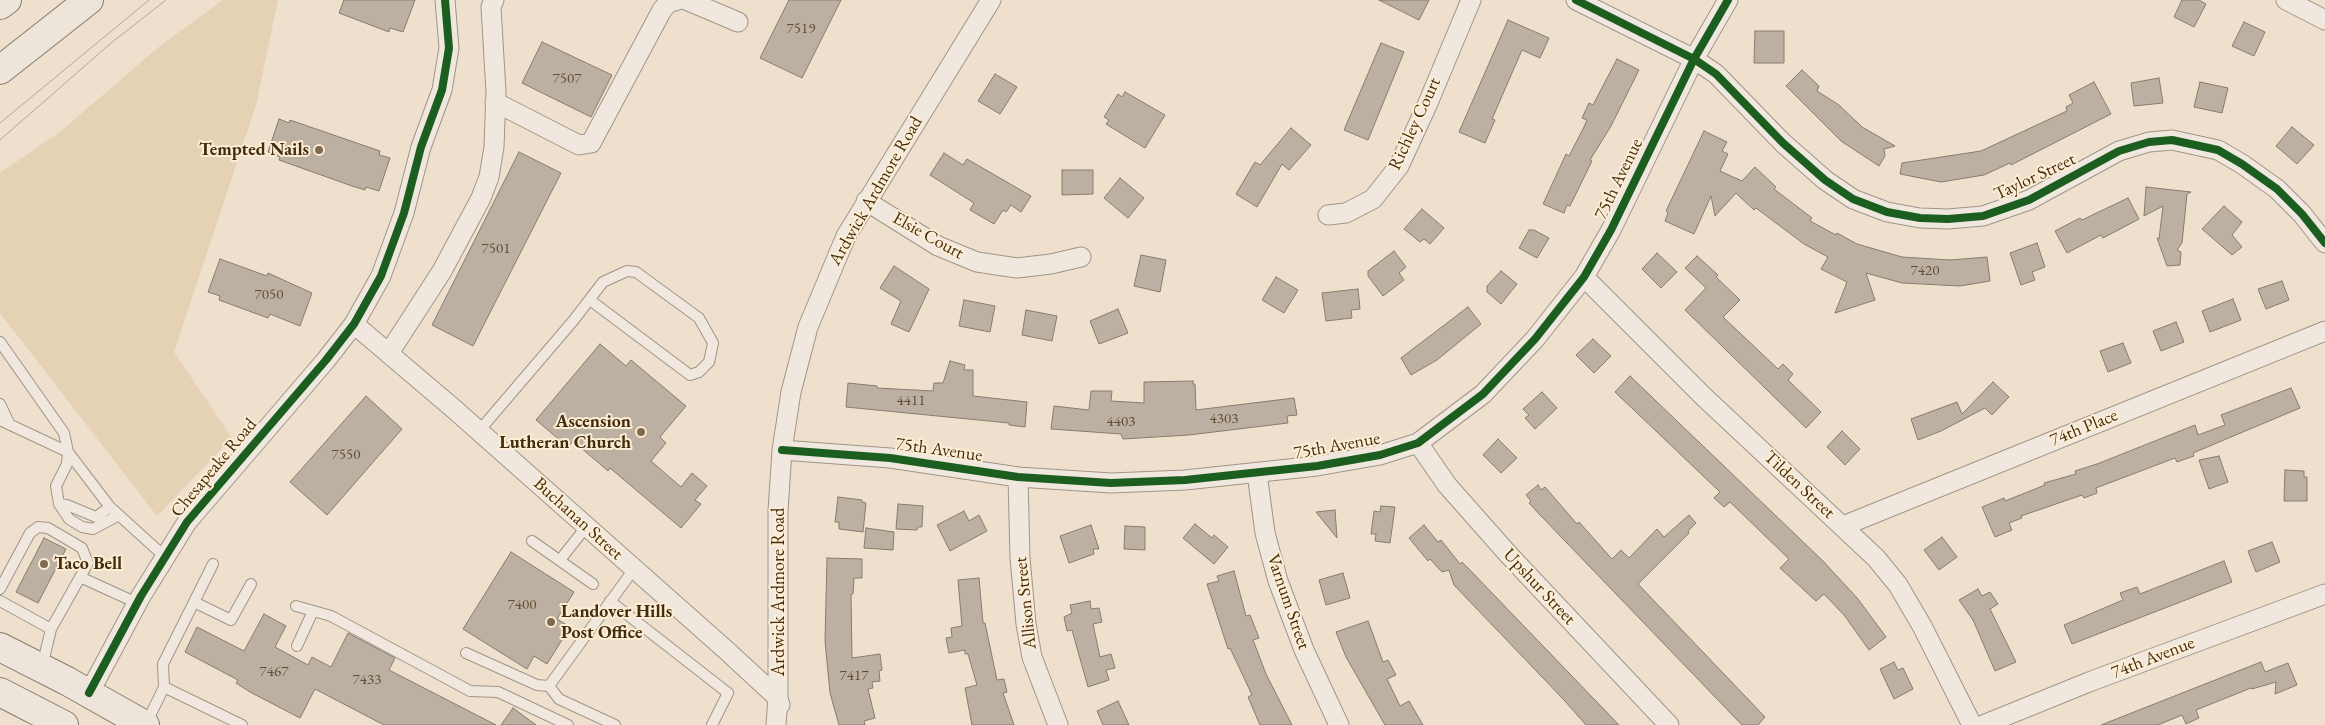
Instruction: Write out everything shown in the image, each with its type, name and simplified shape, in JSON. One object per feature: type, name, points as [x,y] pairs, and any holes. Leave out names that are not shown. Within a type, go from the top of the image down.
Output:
[{"type":"main road","points":[[0,5],[7,0]]},
{"type":"main road","points":[[0,70],[89,0]]},
{"type":"main road","points":[[0,647],[89,693],[145,725]]},
{"type":"main road","points":[[0,692],[36,719],[64,725]]},
{"type":"street","name":"Chesapeake Road","points":[[89,693],[137,603],[164,556],[187,522],[320,367],[354,324],[381,276],[404,213],[421,148],[442,90],[449,48],[445,0]]},
{"type":"street","points":[[389,353],[442,271],[485,188],[494,147],[496,102],[491,7],[494,0]]},
{"type":"street","points":[[496,102],[579,145],[592,143],[662,10],[668,3],[678,0]]},
{"type":"street","points":[[686,0],[738,22]]},
{"type":"street","name":"Ardwick Ardmore Road","points":[[776,725],[778,698],[778,511],[782,450],[791,392],[808,327],[846,236],[991,0]]},
{"type":"street","name":"Richley Court","points":[[1328,215],[1346,213],[1373,199],[1399,166],[1428,103],[1471,0]]},
{"type":"street","name":"Taylor Street","points":[[1576,0],[1694,58],[1716,74],[1783,143],[1825,180],[1853,199],[1887,212],[1920,218],[1948,219],[1983,216],[2029,200],[2119,151],[2149,142],[2172,140],[2218,150],[2242,164],[2283,196],[2302,214],[2325,243]]},
{"type":"street","name":"75th Avenue","points":[[782,450],[890,458],[1018,477],[1111,483],[1185,480],[1317,466],[1380,455],[1418,443],[1482,394],[1535,340],[1584,277],[1611,230],[1694,58],[1728,0]]},
{"type":"street","points":[[2286,0],[2325,20]]},
{"type":"street","name":"Elsie Court","points":[[866,201],[938,246],[977,262],[1017,268],[1051,264],[1081,257]]},
{"type":"street","name":"Tilden Street","points":[[1584,277],[1704,397],[1876,558],[1898,585],[1922,626],[1972,725]]},
{"type":"street","name":"Buchanan Street","points":[[354,324],[479,431],[778,698],[787,725]]},
{"type":"street","name":"74th Place","points":[[1843,526],[2325,332]]},
{"type":"street","name":"Upshur Street","points":[[1418,443],[1447,485],[1508,554],[1669,725]]},
{"type":"street","name":"Varnum Street","points":[[1258,472],[1265,533],[1278,581],[1304,650],[1339,725]]},
{"type":"street","name":"Allison Street","points":[[1018,477],[1020,558],[1026,624],[1032,657],[1058,725]]},
{"type":"street","name":"74th Avenue","points":[[1983,725],[2089,682],[2325,594]]},
{"type":"lane","points":[[479,431],[590,300],[608,279],[627,270],[636,272],[699,318],[713,342],[708,362],[699,372],[690,375],[590,300]]},
{"type":"lane","points":[[0,342],[64,433],[68,452],[67,464],[56,486],[59,504],[69,519],[82,527],[93,529],[119,515]]},
{"type":"lane","points":[[0,404],[10,426]]},
{"type":"lane","points":[[0,420],[68,452],[110,507],[164,556]]},
{"type":"lane","points":[[59,504],[67,505],[96,518],[110,507]]},
{"type":"lane","points":[[0,589],[30,533],[38,527],[48,528],[82,548],[88,563],[51,629],[42,668]]},
{"type":"lane","points":[[560,560],[586,527]]},
{"type":"lane","points":[[532,541],[593,584]]},
{"type":"lane","points":[[145,725],[164,687],[163,664],[213,564]]},
{"type":"lane","points":[[549,686],[634,569]]},
{"type":"lane","points":[[80,577],[137,603]]},
{"type":"lane","points":[[194,602],[232,620],[252,584]]},
{"type":"lane","points":[[0,601],[51,629]]},
{"type":"lane","points":[[610,601],[728,693],[712,725]]},
{"type":"lane","points":[[296,606],[331,616],[470,691],[498,692],[568,725]]},
{"type":"lane","points":[[297,646],[313,611]]},
{"type":"lane","points":[[466,653],[537,685],[549,686],[559,699],[615,725]]},
{"type":"lane","points":[[164,687],[242,725]]},
{"type":"shaded area","points":[[223,0],[278,0],[256,105],[174,352],[232,438],[157,516],[0,313],[0,173],[61,131],[161,45]]},
{"type":"building","points":[[344,0],[415,0],[403,32],[390,28],[389,32],[339,13]]},
{"type":"building","points":[[789,0],[841,0],[802,78],[760,58]]},
{"type":"building","points":[[1379,0],[1429,0],[1419,20]]},
{"type":"building","points":[[2182,0],[2199,0],[2206,4],[2194,27],[2174,17]]},
{"type":"building","points":[[1508,20],[1549,38],[1540,58],[1522,50],[1492,119],[1495,120],[1485,143],[1459,132]]},
{"type":"building","points":[[2244,22],[2265,32],[2254,56],[2232,46]]},
{"type":"building","points":[[1755,31],[1784,31],[1784,63],[1754,63]]},
{"type":"building","points":[[542,42],[612,75],[591,117],[522,83]]},
{"type":"building","points":[[1381,43],[1404,52],[1368,140],[1344,130]]},
{"type":"building","points":[[1617,59],[1639,70],[1611,126],[1590,160],[1592,161],[1570,206],[1567,205],[1564,213],[1543,204],[1566,154],[1569,156],[1584,127],[1587,120],[1582,118],[1589,103],[1593,105]]},
{"type":"building","points":[[1802,70],[1819,86],[1817,91],[1839,105],[1862,127],[1895,146],[1884,149],[1885,156],[1879,166],[1841,141],[1786,86]]},
{"type":"building","points":[[995,74],[1017,87],[1000,114],[978,101]]},
{"type":"building","points":[[2159,78],[2163,103],[2134,106],[2131,83]]},
{"type":"building","points":[[2094,82],[2111,114],[2011,165],[2010,163],[1984,175],[1941,182],[1900,174],[1902,163],[1981,151],[2067,111],[2066,107],[2073,103],[2069,95]]},
{"type":"building","points":[[2200,82],[2228,88],[2222,113],[2194,107]]},
{"type":"building","points":[[1125,92],[1165,115],[1145,148],[1106,124],[1109,120],[1104,117],[1118,94],[1122,97]]},
{"type":"building","points":[[279,119],[289,123],[290,120],[380,151],[379,155],[390,158],[379,191],[366,187],[365,190],[352,186],[279,160],[280,157],[268,152]]},
{"type":"building","points":[[2292,127],[2314,145],[2297,164],[2276,146]]},
{"type":"building","points":[[1291,128],[1311,145],[1289,170],[1282,164],[1257,207],[1236,194],[1255,162],[1260,165]]},
{"type":"building","points":[[1704,131],[1727,142],[1722,151],[1728,154],[1720,171],[1742,181],[1755,167],[1776,187],[1774,189],[1812,218],[1810,221],[1836,235],[1837,233],[1857,244],[1902,257],[1950,260],[1987,257],[1990,281],[1960,286],[1902,283],[1866,273],[1875,300],[1835,313],[1847,282],[1821,269],[1828,257],[1804,244],[1756,208],[1754,210],[1736,193],[1715,216],[1711,196],[1694,234],[1665,221],[1668,213],[1666,211]]},
{"type":"building","points":[[519,152],[561,173],[473,346],[432,325]]},
{"type":"building","points":[[944,153],[963,165],[967,159],[1031,196],[1021,212],[1011,205],[1006,212],[1003,210],[994,224],[970,210],[974,203],[930,175]]},
{"type":"building","points":[[1062,170],[1093,170],[1093,194],[1062,195]]},
{"type":"building","points":[[1120,178],[1144,198],[1128,218],[1104,198]]},
{"type":"building","points":[[2146,187],[2191,192],[2187,194],[2182,243],[2177,250],[2181,252],[2180,265],[2167,266],[2157,238],[2159,239],[2163,206],[2144,216]]},
{"type":"building","points":[[2128,198],[2139,219],[2103,238],[2101,235],[2067,253],[2055,231],[2080,218],[2082,220]]},
{"type":"building","points":[[2224,206],[2242,222],[2232,235],[2242,247],[2232,255],[2202,229]]},
{"type":"building","points":[[1422,209],[1444,228],[1430,244],[1424,239],[1420,242],[1404,229]]},
{"type":"building","points":[[1529,230],[1534,230],[1549,238],[1537,258],[1519,248]]},
{"type":"building","points":[[2037,243],[2045,267],[2032,272],[2035,280],[2021,285],[2010,253]]},
{"type":"building","points":[[1394,251],[1406,267],[1399,273],[1404,280],[1383,296],[1368,276],[1368,271]]},
{"type":"building","points":[[1657,253],[1677,272],[1661,288],[1642,269]]},
{"type":"building","points":[[1141,255],[1166,260],[1160,292],[1134,286]]},
{"type":"building","points":[[1697,256],[1718,275],[1716,277],[1740,300],[1723,317],[1778,369],[1783,364],[1793,374],[1788,380],[1821,412],[1806,428],[1685,310],[1706,288],[1685,268]]},
{"type":"building","points":[[220,259],[267,276],[268,273],[312,293],[300,326],[270,314],[268,318],[219,300],[220,296],[208,292]]},
{"type":"building","points":[[894,266],[929,289],[909,332],[891,324],[901,301],[880,288]]},
{"type":"building","points":[[1501,271],[1517,284],[1501,304],[1487,292],[1487,286]]},
{"type":"building","points":[[1276,277],[1298,290],[1284,313],[1262,300]]},
{"type":"building","points":[[2282,281],[2289,300],[2266,309],[2258,289]]},
{"type":"building","points":[[1358,289],[1360,309],[1351,310],[1352,318],[1326,321],[1322,293]]},
{"type":"building","points":[[2233,299],[2241,320],[2210,332],[2202,311]]},
{"type":"building","points":[[964,300],[995,306],[990,332],[959,326]]},
{"type":"building","points":[[1468,307],[1481,324],[1437,360],[1411,375],[1401,358]]},
{"type":"building","points":[[1118,309],[1128,333],[1099,344],[1090,321]]},
{"type":"building","points":[[1026,310],[1057,316],[1052,341],[1022,335]]},
{"type":"building","points":[[2176,322],[2184,342],[2161,351],[2153,331]]},
{"type":"building","points":[[1593,339],[1611,356],[1594,373],[1576,355]]},
{"type":"building","points":[[2123,343],[2131,363],[2108,372],[2100,351]]},
{"type":"building","points":[[600,344],[626,366],[631,360],[686,406],[660,437],[666,443],[651,461],[681,487],[692,473],[707,486],[695,500],[701,504],[681,528],[610,468],[608,471],[573,441],[568,447],[536,420]]},
{"type":"building","points":[[950,361],[965,365],[964,370],[973,370],[973,396],[1027,402],[1025,427],[1009,425],[1009,423],[846,407],[848,383],[877,386],[877,388],[933,391],[934,383],[943,383]]},
{"type":"building","points":[[1630,376],[1823,561],[1858,599],[1886,637],[1869,650],[1844,615],[1824,594],[1816,601],[1780,568],[1789,559],[1730,502],[1724,507],[1714,498],[1720,492],[1615,392]]},
{"type":"building","points":[[1193,381],[1193,384],[1195,384],[1196,410],[1294,398],[1297,415],[1287,416],[1288,423],[1189,435],[1123,439],[1121,434],[1051,429],[1054,406],[1089,410],[1091,391],[1112,391],[1111,401],[1144,403],[1144,382]]},
{"type":"building","points":[[1993,382],[2009,397],[1992,415],[1985,408],[1941,431],[1918,440],[1911,419],[1957,402],[1962,414]]},
{"type":"building","points":[[2291,388],[2300,408],[2193,453],[2194,456],[2177,462],[2175,458],[2096,488],[2097,493],[2084,498],[2082,495],[2021,516],[2022,518],[2009,523],[2012,530],[1995,537],[1982,507],[2004,498],[2005,501],[2045,485],[2044,483],[2076,474],[2075,471],[2195,425],[2198,435],[2225,425],[2221,415]]},
{"type":"building","points":[[1542,392],[1557,408],[1535,429],[1525,418],[1529,415],[1523,409]]},
{"type":"building","points":[[366,396],[402,429],[327,515],[290,482]]},
{"type":"building","points":[[1842,431],[1860,449],[1845,465],[1827,447]]},
{"type":"building","points":[[1498,439],[1517,458],[1501,473],[1483,455]]},
{"type":"building","points":[[2219,456],[2228,482],[2209,489],[2199,460]]},
{"type":"building","points":[[2285,470],[2304,471],[2304,477],[2307,477],[2307,501],[2284,501]]},
{"type":"building","points":[[1538,485],[1541,490],[1545,487],[1577,524],[1579,522],[1612,559],[1621,550],[1629,558],[1657,529],[1664,537],[1689,515],[1696,523],[1688,531],[1689,533],[1638,584],[1765,717],[1758,725],[1742,725],[1529,503],[1531,501],[1526,495]]},
{"type":"building","points":[[838,497],[862,500],[862,502],[866,503],[863,532],[839,529],[839,522],[835,522]]},
{"type":"building","points":[[898,504],[923,506],[922,527],[918,527],[917,530],[896,529]]},
{"type":"building","points":[[1381,506],[1395,507],[1390,543],[1375,541],[1376,534],[1371,534],[1374,511],[1380,512]]},
{"type":"building","points":[[1335,510],[1337,538],[1316,512]]},
{"type":"building","points":[[964,511],[969,521],[979,515],[987,531],[950,551],[937,525]]},
{"type":"building","points":[[1195,524],[1212,538],[1214,535],[1228,547],[1214,564],[1183,538]]},
{"type":"building","points":[[1091,525],[1099,549],[1093,549],[1094,554],[1069,563],[1060,536]]},
{"type":"building","points":[[1424,525],[1438,542],[1441,540],[1460,564],[1462,562],[1468,568],[1619,725],[1586,725],[1454,585],[1449,570],[1442,572],[1430,559],[1428,561],[1409,538]]},
{"type":"building","points":[[1125,526],[1145,527],[1145,550],[1124,549]]},
{"type":"building","points":[[866,528],[894,532],[893,550],[864,548]]},
{"type":"building","points":[[1942,537],[1957,557],[1939,570],[1924,550]]},
{"type":"building","name":"Taco Bell","points":[[44,538],[66,549],[38,603],[16,592]]},
{"type":"building","points":[[2272,542],[2280,562],[2256,572],[2248,551]]},
{"type":"building","points":[[511,552],[574,592],[557,619],[570,627],[547,664],[534,656],[527,669],[463,629]]},
{"type":"building","points":[[827,558],[862,559],[862,578],[854,578],[853,594],[851,594],[852,658],[880,654],[882,670],[879,671],[880,681],[872,682],[873,688],[868,689],[875,718],[864,721],[865,725],[839,725],[830,693],[825,641]]},
{"type":"building","points":[[2224,561],[2232,582],[2072,644],[2064,625],[2123,600],[2120,593],[2137,587],[2140,594]]},
{"type":"building","points":[[1234,571],[1246,616],[1250,615],[1259,638],[1253,640],[1266,674],[1292,725],[1260,725],[1248,697],[1252,695],[1230,648],[1228,649],[1207,584],[1219,581],[1217,576]]},
{"type":"building","points":[[1343,573],[1350,598],[1326,605],[1319,580]]},
{"type":"building","points":[[979,578],[983,623],[985,623],[997,680],[1004,679],[1007,692],[1003,693],[1014,725],[972,725],[965,688],[977,685],[968,654],[965,654],[965,650],[949,653],[946,638],[952,637],[951,628],[962,626],[958,580]]},
{"type":"building","points":[[1978,589],[1982,596],[1990,592],[1998,604],[1990,609],[2016,662],[1995,671],[1973,620],[1959,600]]},
{"type":"building","points":[[1090,601],[1091,609],[1099,608],[1102,622],[1093,624],[1100,657],[1111,654],[1115,668],[1106,670],[1109,680],[1088,687],[1072,630],[1067,631],[1064,617],[1072,613],[1070,605]]},
{"type":"building","points":[[264,614],[286,626],[275,647],[308,665],[312,657],[331,667],[348,633],[395,658],[389,670],[496,725],[384,725],[315,689],[300,718],[250,692],[236,683],[238,680],[185,652],[197,627],[244,651]]},
{"type":"building","points":[[1368,621],[1383,662],[1388,660],[1396,675],[1387,679],[1400,706],[1409,701],[1423,725],[1385,725],[1346,657],[1336,632]]},
{"type":"building","points":[[1894,662],[1898,670],[1903,668],[1913,689],[1894,699],[1880,669]]},
{"type":"building","points":[[2261,662],[2265,672],[2288,663],[2297,685],[2275,694],[2276,682],[2251,688],[2196,710],[2199,718],[2186,724],[2182,715],[2158,725],[2101,725]]},
{"type":"building","points":[[1118,701],[1129,725],[1103,725],[1097,711]]},
{"type":"building","points":[[513,708],[536,725],[501,725]]},
{"type":"tram line","points":[[0,123],[149,0]]},
{"type":"tram line","points":[[0,140],[111,43],[166,0]]},
{"type":"cycle path","points":[[89,693],[141,596],[187,522],[326,360],[354,324],[381,276],[404,213],[421,147],[442,90],[449,48],[445,0]]},
{"type":"cycle path","points":[[1576,0],[1694,59],[1716,74],[1783,143],[1825,180],[1853,199],[1887,212],[1920,218],[1948,219],[1983,216],[2029,200],[2119,151],[2149,142],[2172,140],[2218,150],[2242,164],[2277,189],[2302,214],[2325,243]]},
{"type":"cycle path","points":[[782,450],[890,458],[1018,477],[1111,483],[1185,480],[1317,466],[1380,455],[1418,443],[1483,394],[1535,339],[1584,277],[1611,230],[1694,59],[1728,0]]},
{"type":"place","name":"Tempted Nails","points":[[319,150]]},
{"type":"place","name":"Ascension Lutheran Church","points":[[641,432]]},
{"type":"place","name":"Taco Bell","points":[[44,564]]},
{"type":"place","name":"Landover Hills Post Office","points":[[551,622]]}]
